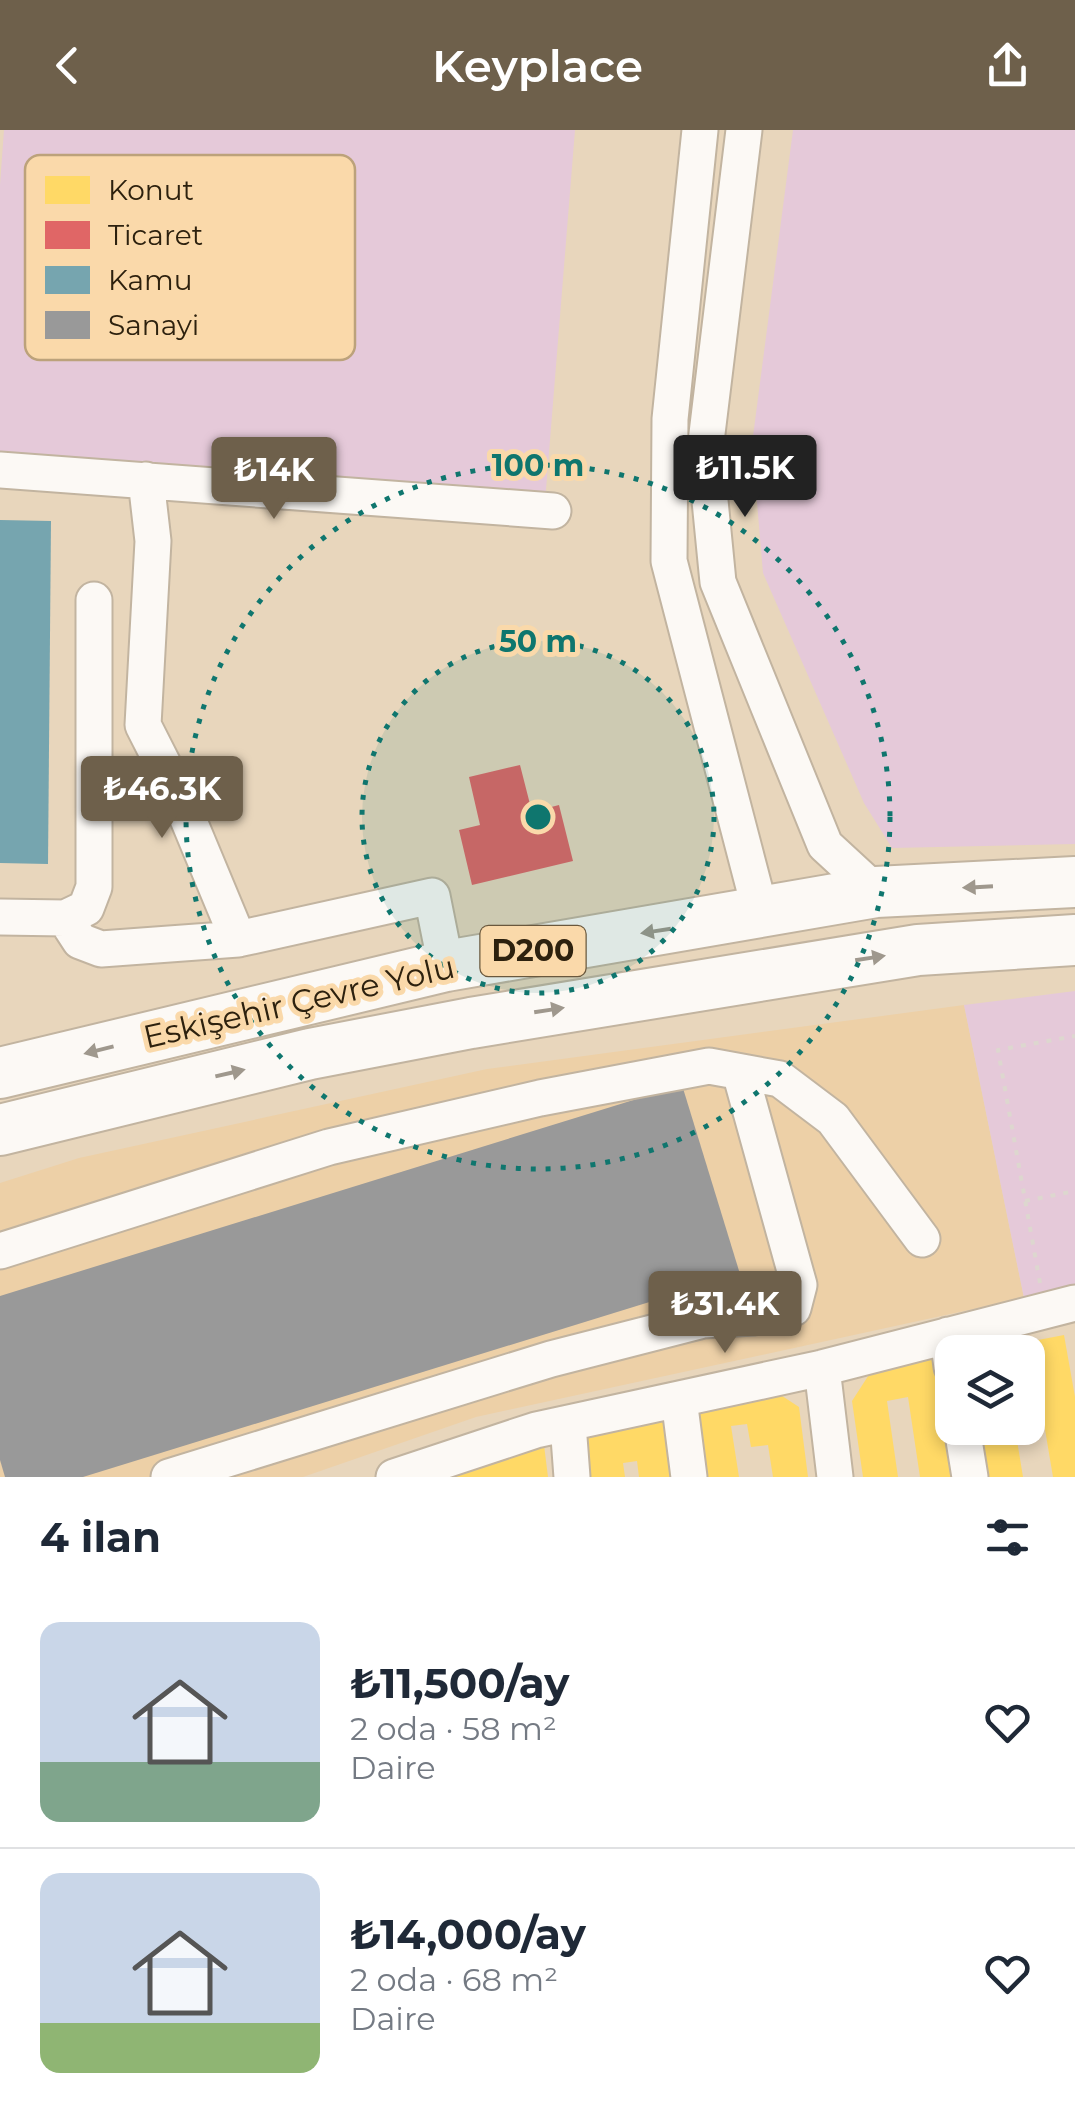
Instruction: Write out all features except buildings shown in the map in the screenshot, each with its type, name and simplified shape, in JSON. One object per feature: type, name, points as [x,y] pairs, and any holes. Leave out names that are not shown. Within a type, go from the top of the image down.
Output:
[{"type":"highway","name":"Eskişehir Çevre Yolu","points":[[0,1074],[446,966],[876,892],[1075,882]]},
{"type":"highway","name":"Eskişehir Çevre Yolu","points":[[0,1130],[310,1054],[471,1022],[918,950],[1075,940]]},
{"type":"street","points":[[700,130],[670,419],[669,561],[762,914]]},
{"type":"street","points":[[744,130],[705,450],[718,582],[825,845],[876,892]]},
{"type":"street","points":[[0,470],[553,511]]},
{"type":"street","points":[[146,480],[153,540],[143,725],[176,790],[238,939]]},
{"type":"street","points":[[0,917],[65,918],[86,908],[94,887],[94,600]]},
{"type":"street","points":[[65,918],[80,941],[101,950],[238,939],[432,896],[446,966]]},
{"type":"street","points":[[0,1251],[329,1147],[709,1066],[780,1079],[832,1119],[922,1239]]},
{"type":"street","points":[[168,1477],[551,1359],[703,1320],[793,1308],[799,1285],[740,1072]]},
{"type":"street","points":[[989,1335],[1060,1306]]},
{"type":"street","points":[[412,1474],[536,1430],[822,1368],[935,1353]]},
{"type":"street","points":[[822,1368],[835,1477]]},
{"type":"street","points":[[679,1399],[689,1477]]},
{"type":"street","points":[[568,1424],[572,1477]]},
{"type":"street","points":[[965,1445],[970,1477]]},
{"type":"path","points":[[1060,1306],[1025,1200],[998,1050],[1075,1036]]},
{"type":"path","points":[[1025,1200],[1075,1190]]},
{"type":"shaded area","points":[[4,130],[575,130],[545,502],[0,458],[0,185]]},
{"type":"shaded area","points":[[793,130],[1075,130],[1075,844],[892,848],[864,803],[763,573],[752,444]]},
{"type":"shaded area","points":[[1075,991],[1075,1287],[1024,1298],[964,1005]]},
{"type":"shaded area","points":[[964,1005],[1024,1298],[476,1417],[303,1477],[0,1477],[0,1183],[79,1158],[487,1069]]}]
